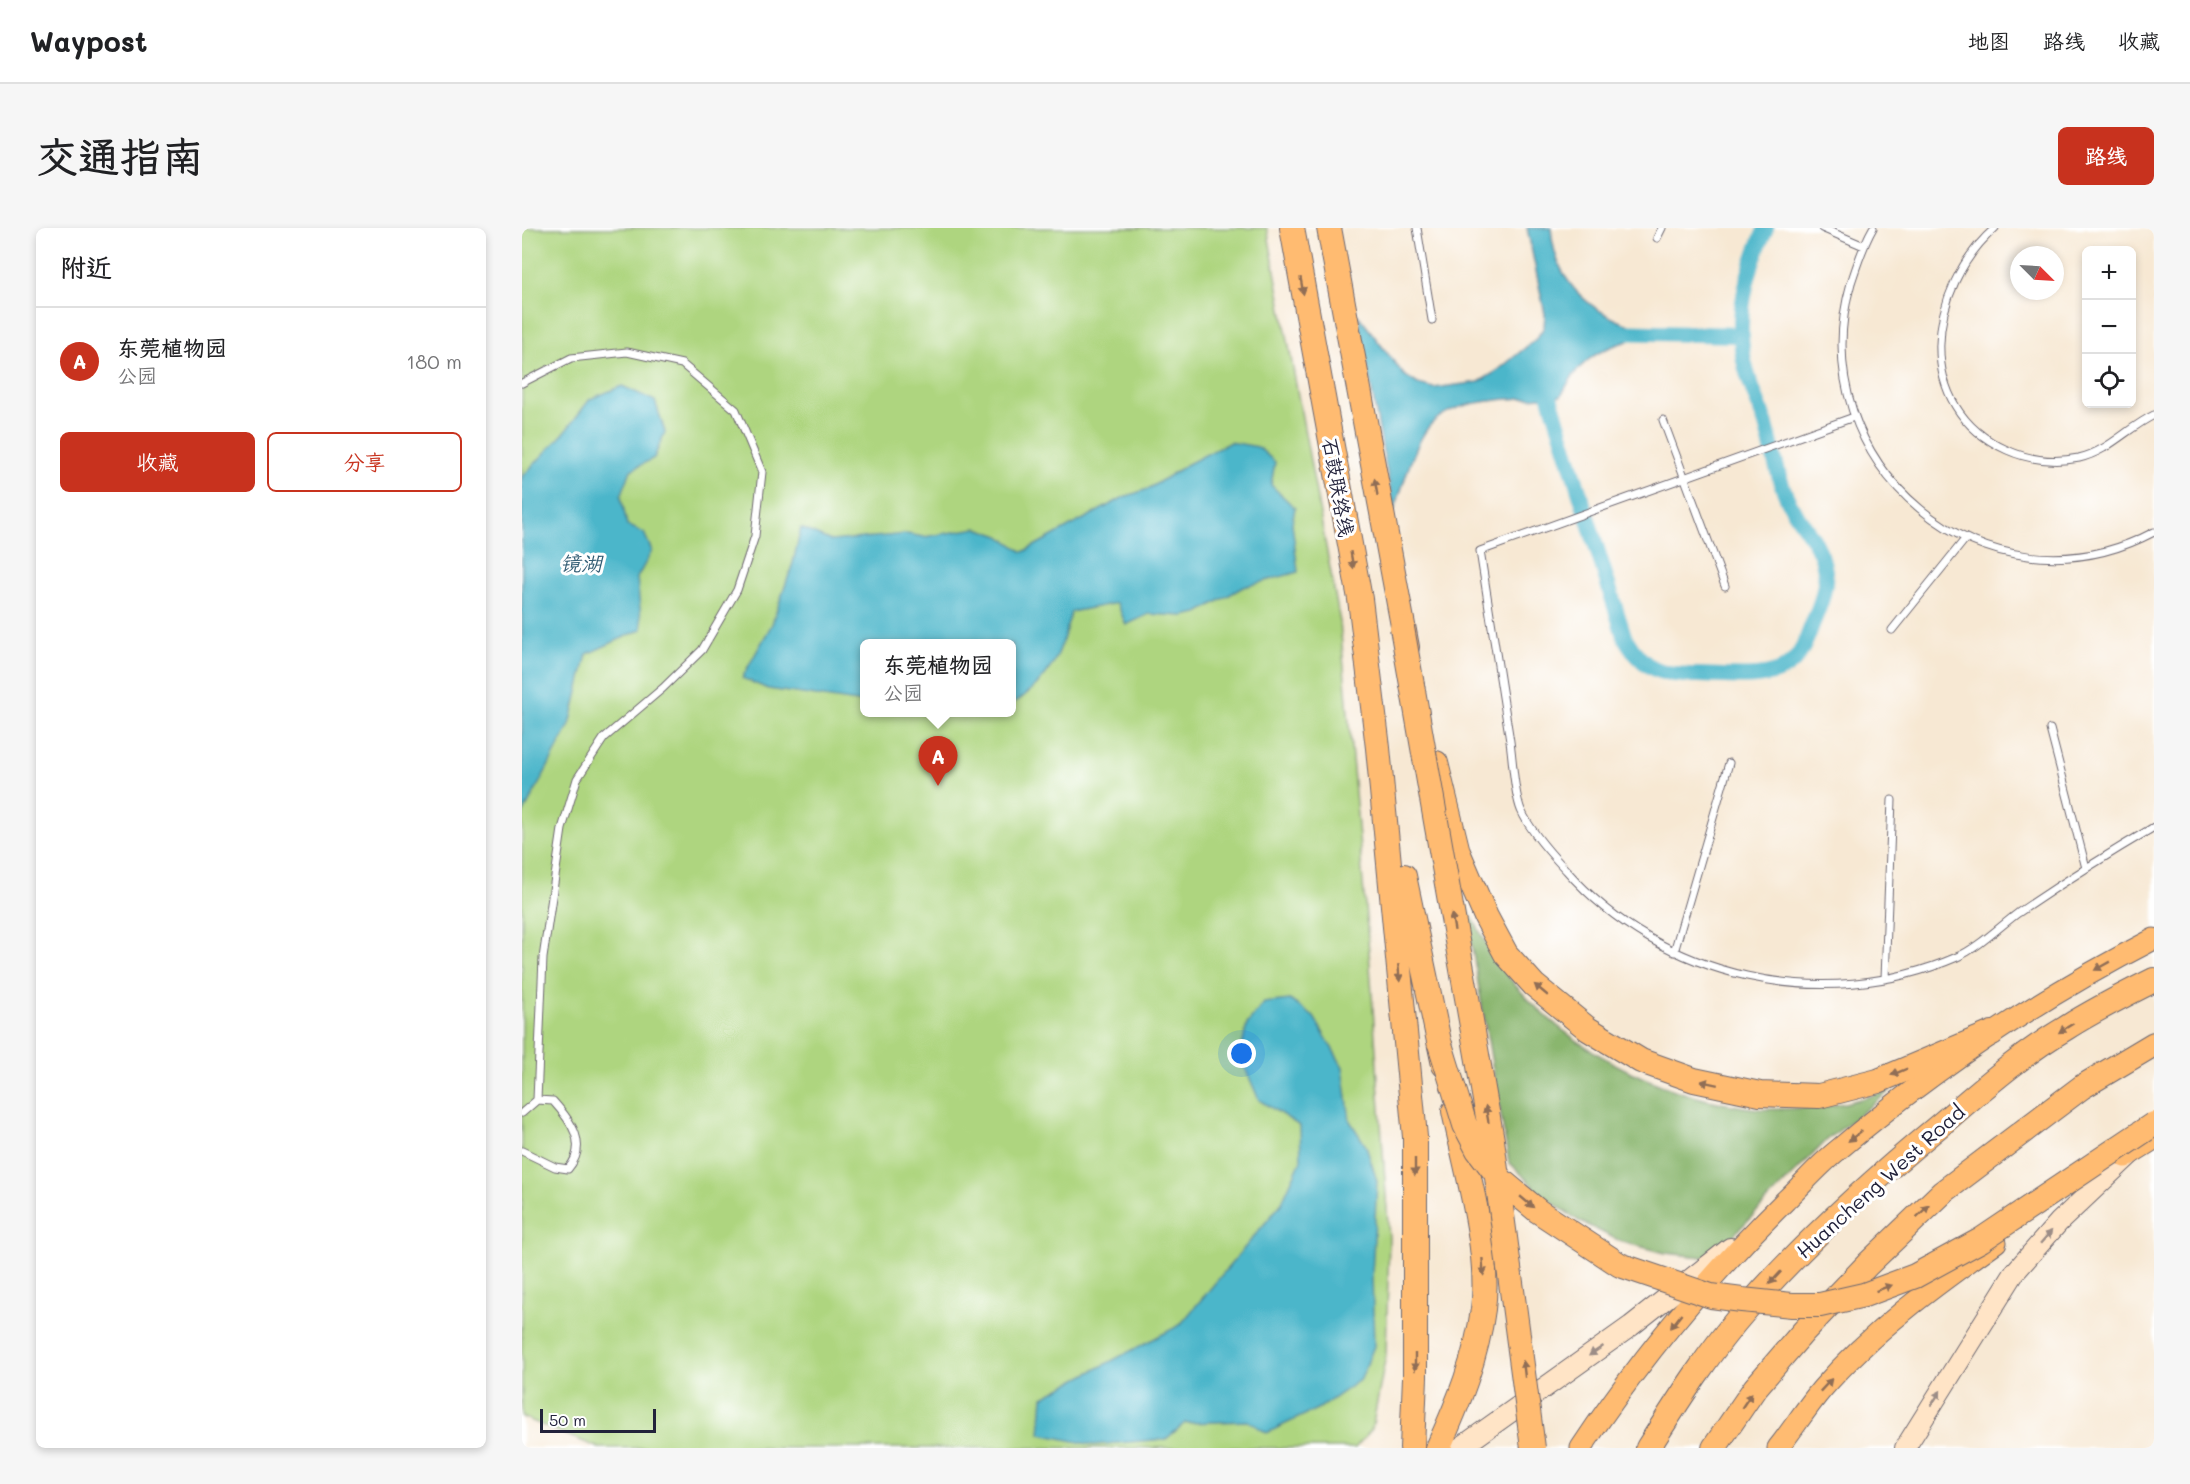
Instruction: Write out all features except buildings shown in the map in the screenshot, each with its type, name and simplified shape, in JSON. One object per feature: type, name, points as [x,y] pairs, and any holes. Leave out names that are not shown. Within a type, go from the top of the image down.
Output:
[{"type":"highway","name":"石鼓联络线","points":[[1292,228],[1359,599],[1378,748]]},
{"type":"highway","name":"石鼓联络线","points":[[1329,228],[1402,628]]},
{"type":"highway","points":[[1402,628],[1458,852],[1486,917],[1506,954],[1534,985],[1588,1029],[1641,1061],[1694,1080],[1760,1094],[1819,1096],[1878,1081],[1992,1033]]},
{"type":"highway","points":[[1402,628],[1492,1140],[1533,1448]]},
{"type":"highway","points":[[1378,748],[1483,1263],[1484,1308],[1465,1385],[1438,1448]]},
{"type":"highway","points":[[1378,748],[1415,1137],[1415,1377],[1412,1448]]},
{"type":"highway","name":"Huancheng West Road","points":[[1652,1442],[1698,1371],[1747,1308],[1800,1250],[1908,1151],[2013,1065],[2065,1028],[2154,980]]},
{"type":"highway","points":[[1440,1044],[1465,1125],[1478,1150],[1511,1189],[1575,1237],[1620,1265],[1711,1296],[1742,1300],[1820,1305],[1864,1295],[1915,1276],[1981,1240],[2154,1124]]},
{"type":"highway","points":[[1714,1448],[1755,1388],[1804,1330],[1943,1192],[2082,1087],[2154,1044]]},
{"type":"main road","points":[[1582,1447],[1688,1306],[1774,1212],[1836,1151],[1992,1033],[2102,966],[2154,939]]},
{"type":"main road","points":[[1778,1448],[1822,1389],[1877,1333],[1922,1294],[2044,1208],[2154,1139]]},
{"type":"main road","points":[[1905,1448],[2015,1272],[2059,1222],[2135,1150]]},
{"type":"main road","points":[[1460,1448],[1675,1294],[1774,1212]]},
{"type":"lane","points":[[1417,228],[1432,320]]},
{"type":"lane","points":[[1657,238],[1662,228]]},
{"type":"lane","points":[[1822,228],[1864,246]]},
{"type":"lane","points":[[1873,228],[1864,246],[1845,304],[1841,342],[1844,380],[1854,417],[1870,452],[1892,483],[1919,510],[1966,538],[1986,547],[2023,556],[2061,558],[2099,553],[2135,542],[2154,532]]},
{"type":"lane","points":[[1995,228],[1968,256],[1957,275],[1941,322],[1938,343],[1945,384],[1966,420],[1989,440],[2017,454],[2058,460],[2098,452],[2154,416]]},
{"type":"lane","points":[[522,383],[571,358],[627,351],[682,364],[736,410],[762,472],[755,537],[737,590],[702,650],[663,688],[604,738],[577,779],[562,829],[543,958],[537,1100]]},
{"type":"lane","points":[[1854,417],[1480,551],[1521,810],[1549,852],[1583,890],[1622,922],[1674,952],[1712,968],[1761,980],[1811,985],[1862,983],[1911,973],[1959,956],[2086,868],[2154,827]]},
{"type":"lane","points":[[1664,420],[1725,586]]},
{"type":"lane","points":[[1892,630],[1966,538]]},
{"type":"lane","points":[[2050,729],[2086,868]]},
{"type":"lane","points":[[1674,952],[1729,763]]},
{"type":"lane","points":[[1885,978],[1892,800]]},
{"type":"lane","points":[[522,1113],[537,1100],[553,1101],[568,1118],[579,1144],[576,1161],[568,1170],[555,1167],[522,1151]]},
{"type":"green space","points":[[522,228],[1267,228],[1340,622],[1369,951],[1389,1238],[1386,1355],[1372,1429],[1355,1448],[599,1448],[522,1417]]},
{"type":"green space","points":[[1464,901],[1494,956],[1516,986],[1540,1011],[1596,1053],[1627,1070],[1692,1096],[1760,1109],[1832,1105],[1891,1090],[1827,1140],[1711,1258],[1665,1253],[1620,1241],[1579,1221],[1542,1195],[1509,1162]]},
{"type":"water","points":[[1527,228],[1551,228],[1553,246],[1565,276],[1585,300],[1598,310],[1629,325],[1628,341],[1606,349],[1588,360],[1573,376],[1561,396],[1470,404],[1438,418],[1427,429],[1417,447],[1394,511],[1358,315],[1404,375],[1418,384],[1434,388],[1479,382],[1497,371],[1537,338],[1544,327],[1545,314]]},
{"type":"water","name":"镜湖","points":[[622,386],[655,401],[665,432],[654,458],[631,470],[621,496],[627,525],[644,533],[652,551],[637,578],[642,629],[587,654],[570,725],[523,814],[522,821],[522,477],[564,433],[590,399]]},
{"type":"water","points":[[1230,442],[1258,447],[1275,462],[1271,485],[1295,508],[1292,523],[1298,572],[1243,587],[1198,613],[1183,616],[1149,614],[1126,625],[1117,603],[1071,612],[1062,645],[1053,663],[1040,681],[1016,702],[1016,639],[860,639],[860,702],[768,689],[742,678],[772,624],[793,563],[801,528],[831,541],[907,534],[924,537],[977,528],[1000,536],[1023,552],[1124,497],[1148,489],[1186,465]]},
{"type":"water","points":[[1290,1000],[1314,1017],[1343,1067],[1350,1121],[1366,1146],[1377,1181],[1372,1275],[1374,1346],[1361,1379],[1321,1407],[1267,1433],[1248,1421],[1185,1423],[1166,1439],[1093,1445],[1040,1434],[1043,1397],[1180,1325],[1281,1204],[1301,1160],[1300,1126],[1259,1100],[1240,1056],[1247,1024],[1264,1003]]},
{"type":"waterway","points":[[1552,374],[1550,397],[1624,636],[1631,648],[1654,669],[1673,674],[1737,677],[1764,675],[1788,666],[1800,653],[1807,639],[1821,602],[1825,571],[1819,551],[1784,491],[1742,351],[1741,315],[1747,279],[1766,228]]},
{"type":"waterway","points":[[1608,332],[1742,335]]},
{"type":"place","name":"东莞植物园","points":[[938,786]]}]
